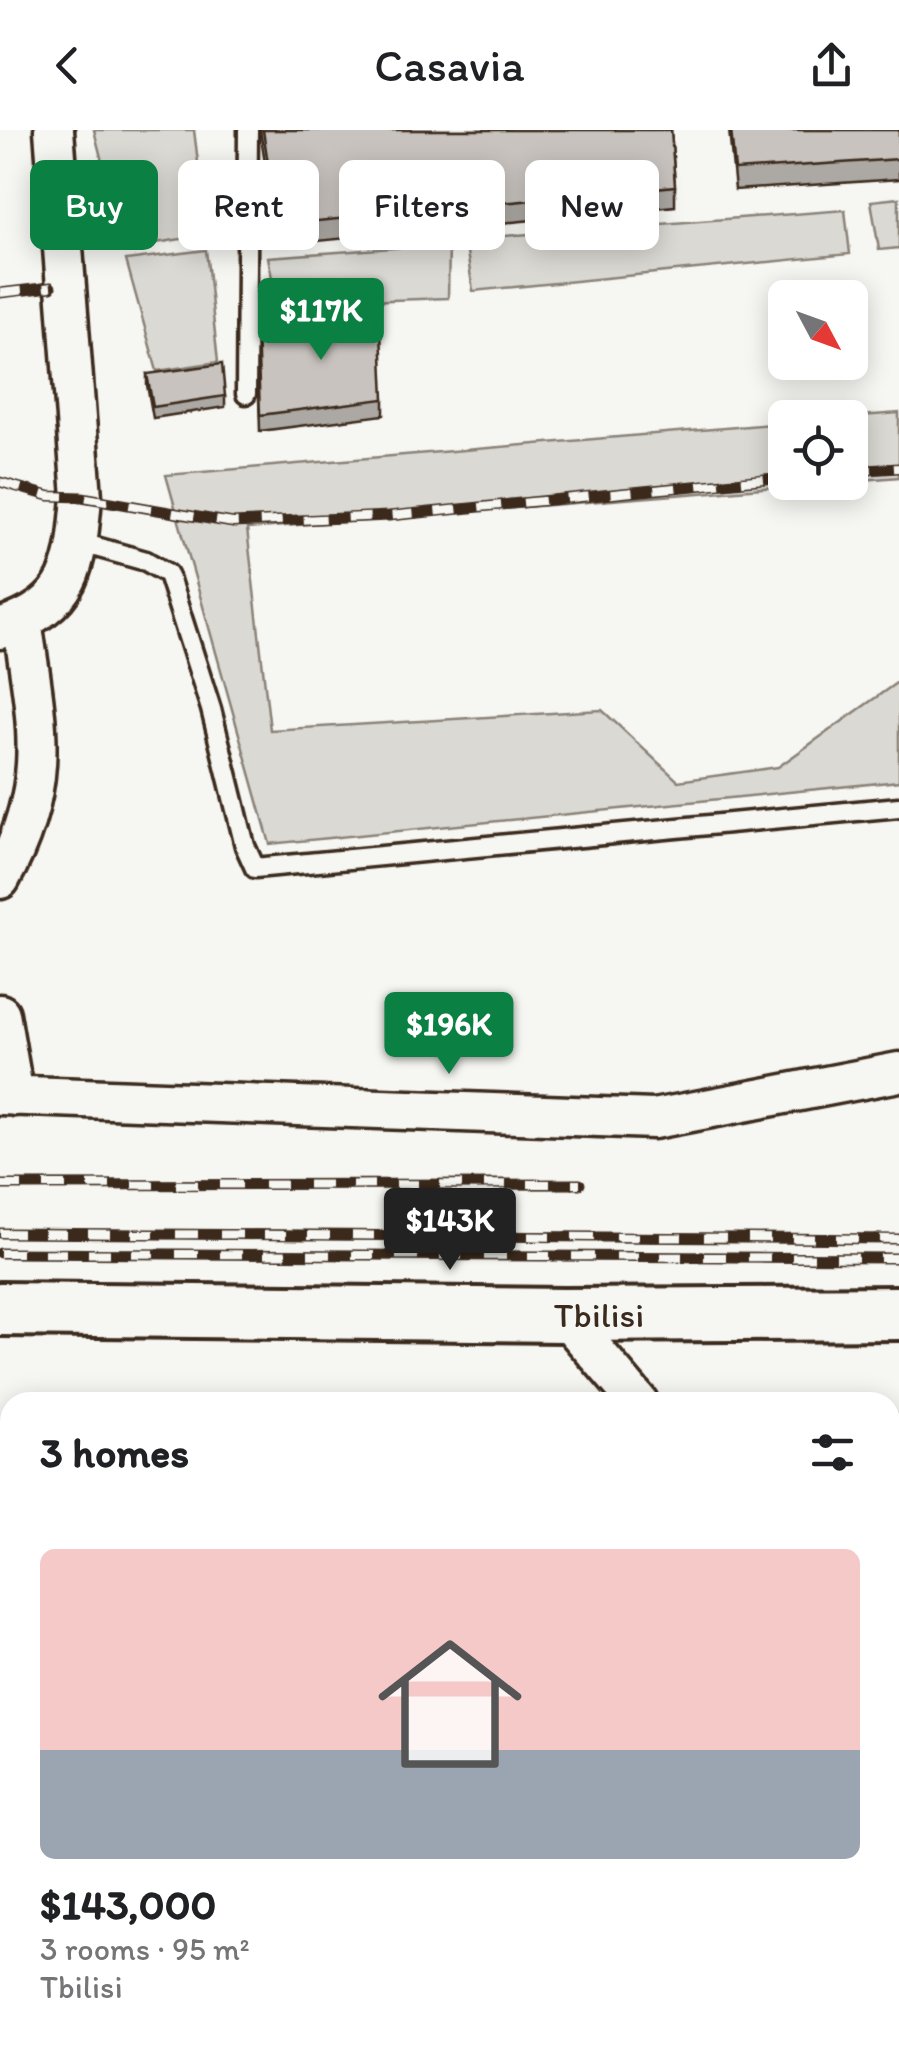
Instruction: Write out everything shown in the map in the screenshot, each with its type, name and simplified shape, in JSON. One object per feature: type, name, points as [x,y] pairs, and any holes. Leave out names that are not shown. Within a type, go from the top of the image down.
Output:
[{"type":"main road","name":"Tbilisi","points":[[0,1309],[564,1315],[899,1313]]},
{"type":"street","points":[[0,879],[32,810],[39,763],[11,625],[37,616],[58,594],[78,542],[82,497],[54,130]]},
{"type":"street","points":[[0,1014],[7,1095],[654,1118],[899,1072]]},
{"type":"street","points":[[564,1315],[629,1392]]},
{"type":"lane","points":[[246,394],[248,130]]},
{"type":"lane","points":[[78,542],[146,560],[168,574],[211,709],[244,846],[255,868],[899,808]]},
{"type":"shaded area","points":[[94,130],[194,130],[198,160],[178,160],[178,240],[158,243],[158,160],[102,160]]},
{"type":"shaded area","points":[[899,198],[899,248],[879,250],[871,201]]},
{"type":"shaded area","points":[[845,210],[850,254],[473,291],[467,250],[505,250],[505,236],[525,234],[525,250],[659,250],[659,224]]},
{"type":"shaded area","points":[[206,250],[218,362],[157,371],[126,260]]},
{"type":"shaded area","points":[[365,250],[449,250],[448,298],[277,304],[268,257]]},
{"type":"shaded area","points":[[899,413],[899,477],[868,480],[868,415]]},
{"type":"shaded area","points":[[768,424],[768,488],[247,529],[270,730],[602,710],[678,781],[778,767],[899,681],[899,781],[270,844],[166,475]]},
{"type":"building","points":[[263,130],[671,130],[675,186],[659,188],[659,160],[525,160],[525,201],[505,203],[505,160],[339,160],[339,219],[319,221],[319,160],[267,160]]},
{"type":"building","points":[[731,130],[899,130],[899,159],[735,170]]},
{"type":"building","points":[[380,310],[384,399],[260,415],[257,328]]},
{"type":"building","points":[[222,364],[225,396],[153,407],[147,374]]},
{"type":"railway","points":[[0,293],[51,287]]},
{"type":"railway","points":[[868,470],[899,468]]},
{"type":"railway","points":[[0,482],[49,496],[82,497],[233,523],[389,516],[768,479]]},
{"type":"railway","points":[[0,1185],[580,1184]]},
{"type":"railway","points":[[0,1233],[899,1239]]},
{"type":"railway","points":[[0,1253],[899,1258]]}]
